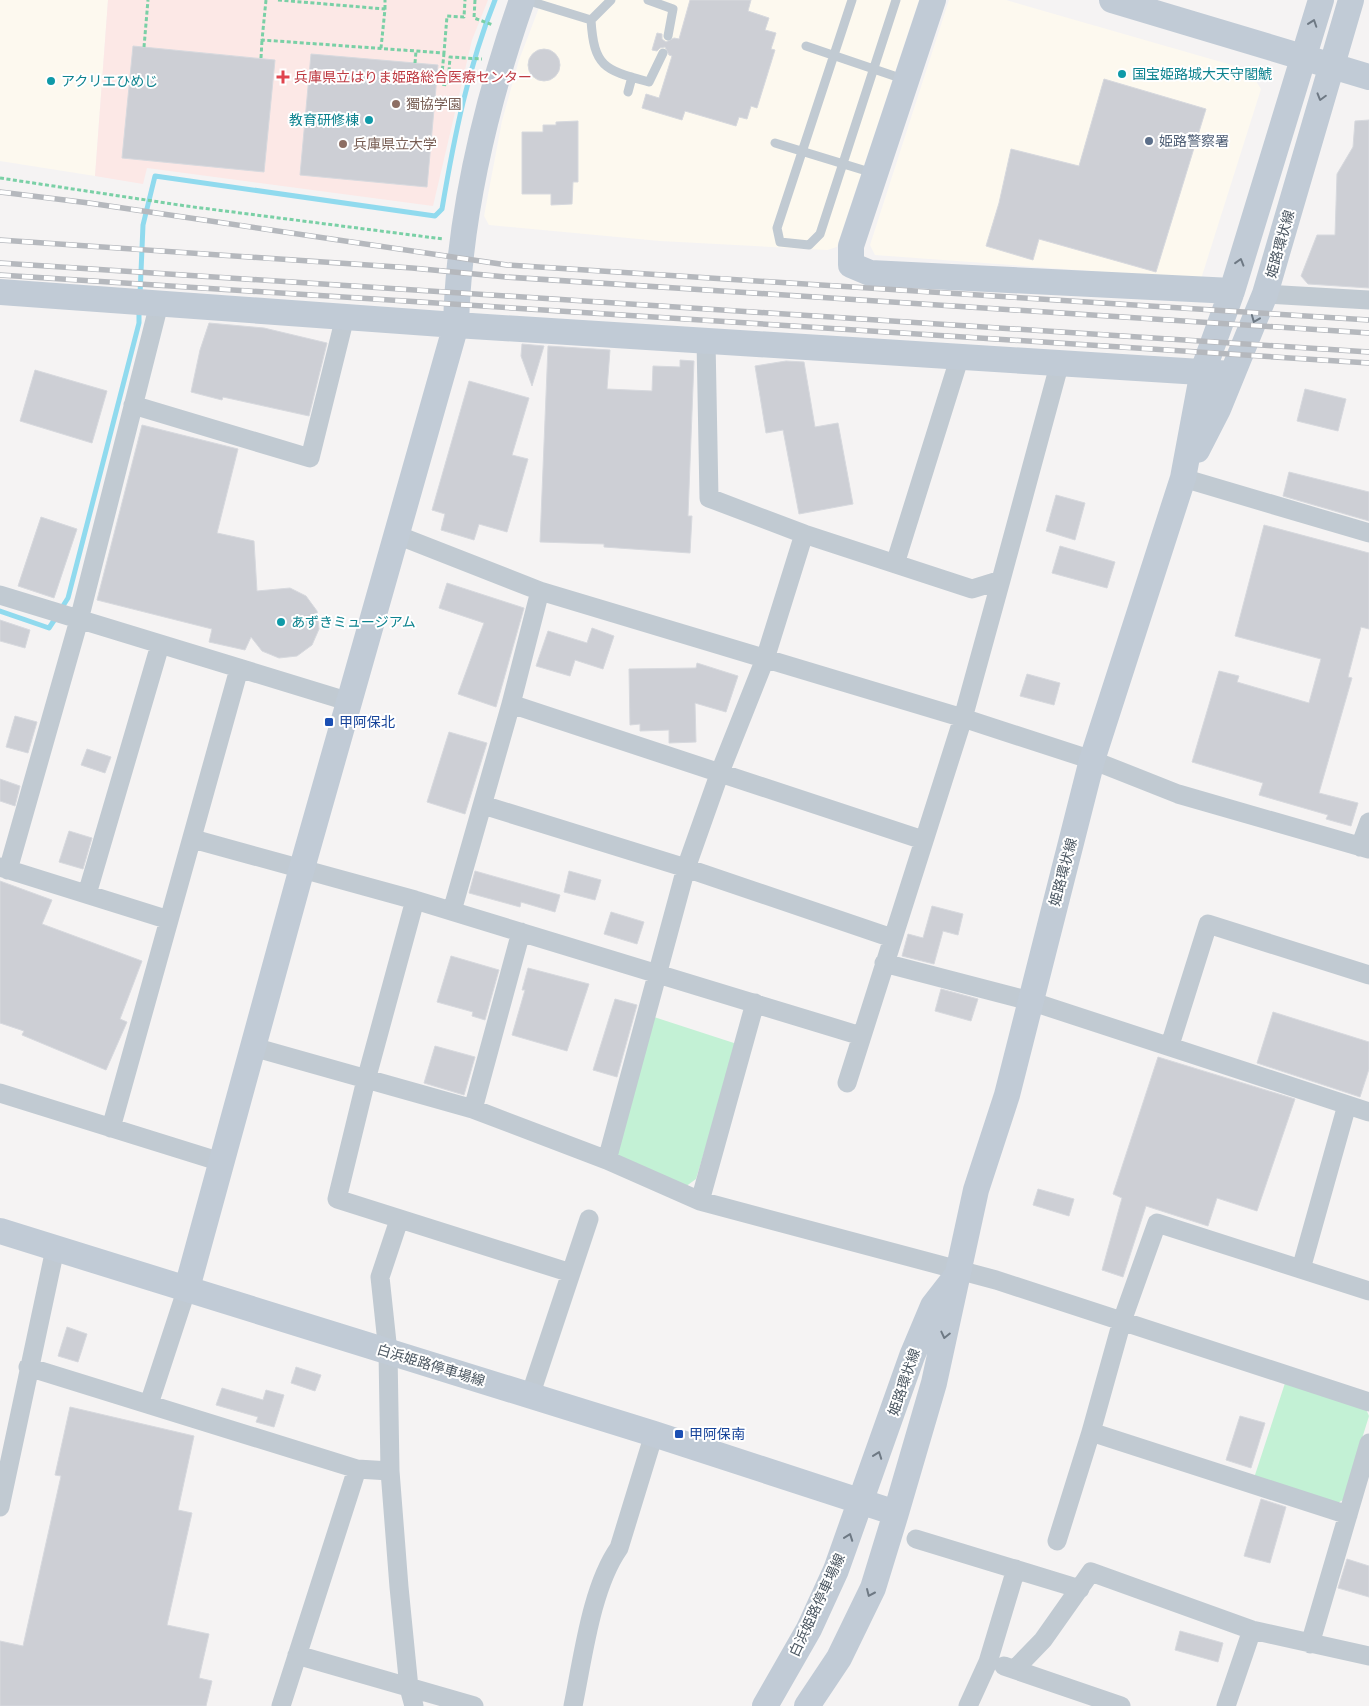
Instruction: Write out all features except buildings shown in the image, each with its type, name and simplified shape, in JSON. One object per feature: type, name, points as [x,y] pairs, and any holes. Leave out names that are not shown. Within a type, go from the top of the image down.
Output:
[{"type":"main road","points":[[187,1288],[302,868],[456,325],[457,282],[483,130],[507,44],[522,0]]},
{"type":"main road","points":[[933,0],[851,246],[851,265],[870,273],[1232,291]]},
{"type":"main road","points":[[1112,0],[1369,77]]},
{"type":"main road","name":"姫路環状線","points":[[896,1513],[934,1384],[976,1190],[1007,1095],[1092,760],[1183,478],[1204,371],[1232,291],[1302,56],[1321,0]]},
{"type":"main road","name":"姫路環状線","points":[[1183,478],[1218,409],[1265,294],[1330,65],[1351,0]]},
{"type":"main road","points":[[0,292],[456,325],[1232,374]]},
{"type":"main road","name":"白浜姫路停車場線","points":[[0,1231],[654,1434],[896,1513]]},
{"type":"main road","name":"姫路環状線","points":[[862,1501],[919,1339],[933,1306],[960,1270]]},
{"type":"main road","name":"白浜姫路停車場線","points":[[765,1706],[808,1629],[828,1587],[862,1501]]},
{"type":"main road","points":[[807,1706],[839,1658],[873,1588],[896,1513]]},
{"type":"street","points":[[1265,294],[1369,300]]},
{"type":"street","points":[[159,304],[79,620],[4,868],[170,920]]},
{"type":"street","points":[[132,405],[310,458],[345,317]]},
{"type":"street","points":[[706,340],[708,498],[804,534],[972,589],[1001,580]]},
{"type":"street","points":[[895,564],[960,356]]},
{"type":"street","points":[[847,1083],[963,718],[1060,362]]},
{"type":"street","points":[[1183,478],[1369,533]]},
{"type":"street","points":[[607,1160],[686,868],[720,772],[765,659],[804,534]]},
{"type":"street","points":[[397,536],[540,591],[963,718],[1092,760],[1178,794],[1365,848],[1369,822]]},
{"type":"street","points":[[452,911],[483,806],[540,591]]},
{"type":"street","points":[[1,597],[350,702]]},
{"type":"street","points":[[87,894],[160,644]]},
{"type":"street","points":[[111,1128],[239,669]]},
{"type":"street","points":[[511,704],[923,840]]},
{"type":"street","points":[[483,806],[686,868],[892,938]]},
{"type":"street","points":[[193,839],[415,900],[861,1036]]},
{"type":"street","points":[[415,900],[366,1080],[337,1199],[571,1273]]},
{"type":"street","points":[[1170,1045],[1208,924],[1369,975]]},
{"type":"street","points":[[473,1109],[521,932]]},
{"type":"street","points":[[884,963],[1030,1001],[1170,1045],[1369,1112]]},
{"type":"street","points":[[700,1201],[755,1003]]},
{"type":"street","points":[[253,1047],[473,1109],[607,1160],[700,1201],[960,1270],[1369,1402]]},
{"type":"street","points":[[0,1093],[221,1162]]},
{"type":"street","points":[[1301,1269],[1347,1105]]},
{"type":"street","points":[[530,1396],[589,1218]]},
{"type":"street","points":[[399,1220],[380,1277],[388,1352],[390,1471],[409,1688],[414,1706]]},
{"type":"street","points":[[1057,1540],[1092,1432],[1122,1321],[1157,1223],[1369,1290]]},
{"type":"street","points":[[0,1507],[28,1367],[55,1249]]},
{"type":"street","points":[[149,1404],[187,1288]]},
{"type":"street","points":[[28,1367],[357,1468],[390,1471]]},
{"type":"street","points":[[1092,1432],[1348,1516]]},
{"type":"street","points":[[574,1706],[590,1625],[608,1563],[619,1548],[654,1434]]},
{"type":"street","points":[[1310,1644],[1369,1443]]},
{"type":"street","points":[[281,1706],[357,1468]]},
{"type":"street","points":[[916,1539],[1080,1589]]},
{"type":"street","points":[[968,1706],[988,1662],[1016,1569]]},
{"type":"street","points":[[1015,1669],[1043,1640],[1091,1572],[1252,1630],[1369,1656]]},
{"type":"street","points":[[1226,1706],[1252,1630]]},
{"type":"street","points":[[297,1655],[474,1706]]},
{"type":"street","points":[[988,1662],[1015,1669],[1121,1706]]},
{"type":"lane","points":[[526,0],[590,20]]},
{"type":"lane","points":[[590,20],[611,0]]},
{"type":"lane","points":[[648,0],[673,9],[668,36]]},
{"type":"lane","points":[[852,0],[777,228],[780,242],[809,245],[820,234],[896,0]]},
{"type":"lane","points":[[590,20],[596,55],[606,67],[649,82],[663,53]]},
{"type":"lane","points":[[806,46],[907,80]]},
{"type":"lane","points":[[628,92],[632,77]]},
{"type":"lane","points":[[775,143],[875,174]]},
{"type":"path","points":[[144,47],[148,0]]},
{"type":"path","points":[[260,58],[266,0]]},
{"type":"path","points":[[278,0],[384,9]]},
{"type":"path","points":[[381,48],[385,0]]},
{"type":"path","points":[[465,0],[464,17],[447,16],[441,84],[448,85],[450,57],[485,60]]},
{"type":"path","points":[[475,0],[474,18],[496,26]]},
{"type":"path","points":[[262,40],[444,53]]},
{"type":"path","points":[[415,63],[416,51]]},
{"type":"path","points":[[0,178],[186,206],[464,242]]},
{"type":"shaded area","name":"アクリエひめじ","points":[[0,0],[108,0],[95,176],[0,161]]},
{"type":"shaded area","name":"兵庫県立はりま姫路総合医療センター","points":[[108,0],[488,0],[472,40],[433,206],[147,168],[143,184],[95,176]]},
{"type":"shaded area","points":[[542,0],[919,0],[837,247],[827,250],[660,241],[489,225],[484,216],[502,121],[519,60]]},
{"type":"shaded area","points":[[949,0],[1006,0],[1249,70],[1261,89],[1201,279],[875,255],[870,245]]},
{"type":"green space","points":[[654,1017],[737,1044],[696,1179],[685,1187],[620,1159],[614,1150]]},
{"type":"green space","points":[[1286,1380],[1365,1407],[1369,1416],[1343,1500],[1334,1505],[1254,1478]]},
{"type":"waterway","points":[[140,295],[143,225],[155,176],[435,216],[442,209],[463,103],[485,25],[495,0]]},
{"type":"waterway","points":[[61,609],[68,598],[139,323],[139,308]]},
{"type":"waterway","points":[[0,611],[49,628],[57,616]]},
{"type":"railway","points":[[0,192],[89,203],[507,265],[1369,320]]},
{"type":"railway","points":[[0,240],[412,268],[506,277],[1369,333]]},
{"type":"railway","points":[[0,263],[1369,352]]},
{"type":"railway","points":[[0,275],[1369,363]]},
{"type":"place","name":"国宝姫路城大天守閣鯱","points":[[1122,74]]},
{"type":"place","name":"兵庫県立はりま姫路総合医療センター","points":[[283,77]]},
{"type":"place","name":"アクリエひめじ","points":[[51,81]]},
{"type":"place","name":"獨協学園","points":[[396,104]]},
{"type":"place","name":"教育研修棟","points":[[369,120]]},
{"type":"place","name":"姫路警察署","points":[[1149,141]]},
{"type":"place","name":"兵庫県立大学","points":[[343,144]]},
{"type":"place","name":"あずきミュージアム","points":[[281,622]]},
{"type":"place","name":"甲阿保北","points":[[329,722]]},
{"type":"place","name":"甲阿保南","points":[[679,1434]]}]
